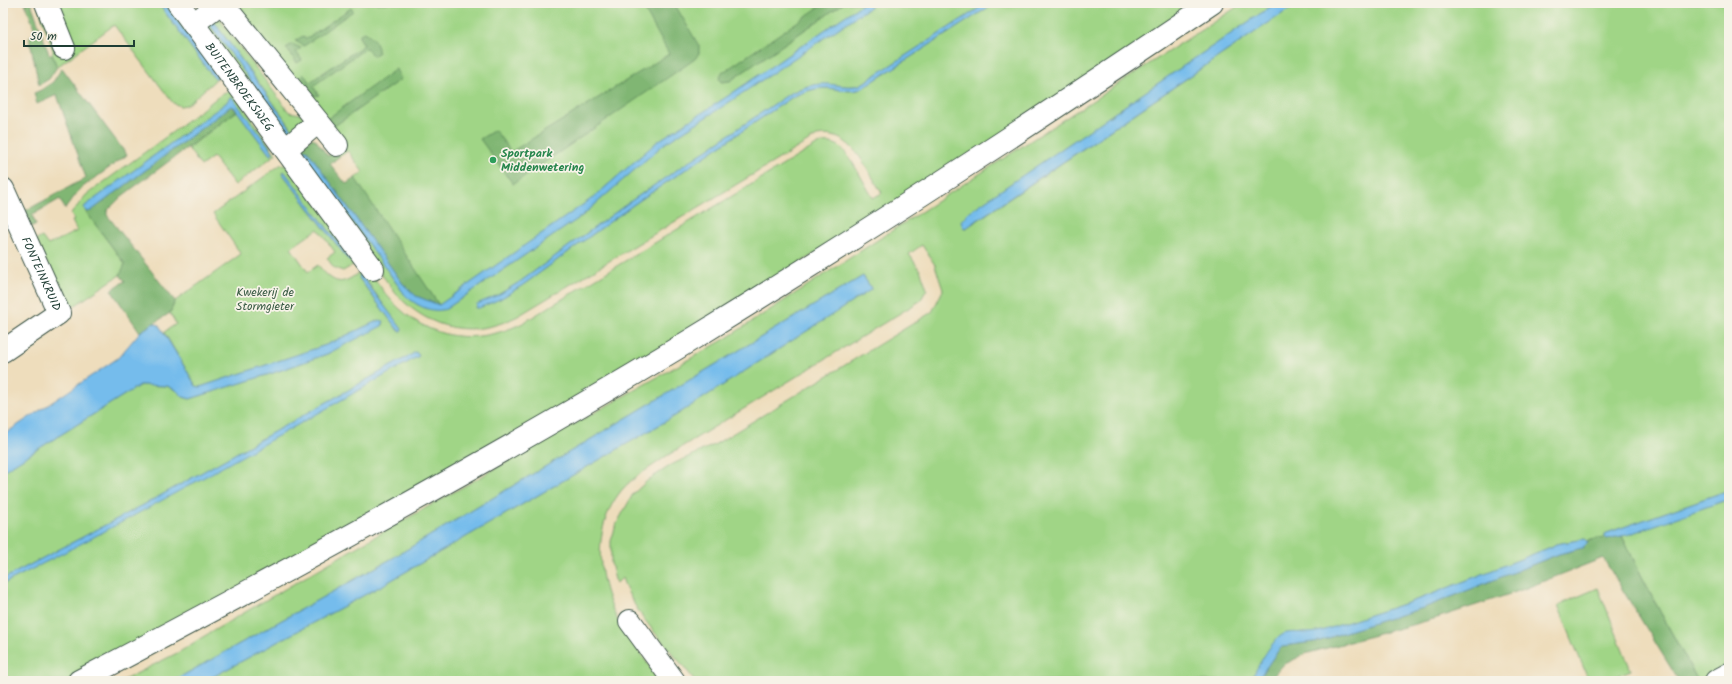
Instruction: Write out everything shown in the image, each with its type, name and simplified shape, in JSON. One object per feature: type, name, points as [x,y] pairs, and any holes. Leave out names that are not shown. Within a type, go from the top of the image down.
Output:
[{"type":"main road","points":[[46,3],[64,48]]},
{"type":"main road","name":"BUITENBROEKSWEG","points":[[178,3],[373,269]]},
{"type":"main road","points":[[193,24],[222,3],[337,145]]},
{"type":"main road","points":[[79,681],[302,563],[509,447],[696,336],[902,208],[1045,116],[1212,3]]},
{"type":"main road","points":[[101,681],[299,576],[515,454],[696,347],[882,233],[1050,124],[1227,3]]},
{"type":"main road","points":[[286,149],[318,122]]},
{"type":"main road","name":"FONTEINKRUID","points":[[3,193],[59,313],[3,351]]},
{"type":"main road","points":[[630,621],[674,681]]},
{"type":"main road","points":[[1716,681],[1729,674]]},
{"type":"green space","points":[[25,3],[31,3],[49,54],[52,54],[57,67],[49,79],[39,85],[29,37],[36,33]]},
{"type":"green space","points":[[37,3],[158,3],[214,78],[217,75],[164,3],[174,3],[222,74],[187,105],[180,106],[173,103],[114,25],[57,67]]},
{"type":"green space","name":"Sportpark Middenwetering","points":[[231,3],[841,3],[729,81],[844,3],[864,3],[728,96],[658,141],[594,197],[439,305],[351,185],[356,180],[355,178],[363,172],[348,151],[340,156]]},
{"type":"green space","points":[[641,3],[674,3],[699,46],[699,53],[695,59],[513,184],[480,139],[495,130],[511,152],[669,54]]},
{"type":"green space","points":[[825,3],[844,3],[730,81],[721,82],[719,79],[722,73]]},
{"type":"green space","name":"Kwekerij de Stormgieter","points":[[876,3],[987,3],[860,85],[812,85],[789,94],[631,201],[521,281],[498,295],[478,304],[500,299],[523,285],[633,205],[791,98],[804,92],[817,89],[827,88],[848,91],[861,89],[995,3],[1206,3],[713,319],[344,531],[70,681],[3,681],[3,584],[151,505],[419,356],[416,352],[149,502],[3,579],[3,471],[140,385],[167,386],[176,390],[183,397],[190,399],[327,354],[384,324],[379,320],[326,345],[200,387],[196,386],[164,332],[176,324],[170,313],[175,301],[241,254],[213,214],[280,165],[285,164],[359,257],[355,264],[343,271],[334,268],[327,258],[335,252],[318,229],[291,248],[308,272],[318,265],[330,278],[340,282],[351,278],[365,268],[368,269],[392,301],[406,314],[421,324],[436,331],[469,337],[503,331],[521,324],[818,144],[828,143],[839,146],[848,156],[873,198],[882,193],[864,163],[849,145],[840,139],[829,135],[817,136],[518,316],[501,323],[485,327],[469,329],[453,328],[424,316],[409,307],[396,294],[295,156],[301,146],[304,150],[303,153],[405,295],[418,305],[446,309],[582,216],[664,144],[725,105]],"holes":[[[284,171],[351,260],[320,223],[283,174]],[[363,276],[401,329],[401,331],[397,329],[359,278]]]},
{"type":"green space","points":[[1243,3],[1276,3],[969,212],[965,229],[1298,3],[1729,3],[1729,490],[1604,534],[1604,537],[1588,541],[1585,539],[1556,544],[1422,598],[1313,634],[1276,639],[1250,681],[695,681],[645,620],[628,593],[622,578],[616,584],[611,563],[611,541],[616,525],[633,494],[648,480],[673,464],[714,445],[932,312],[943,290],[935,265],[922,245],[909,254],[921,272],[927,289],[920,301],[665,457],[625,486],[611,507],[604,523],[600,559],[607,594],[614,612],[626,635],[646,661],[657,681],[205,681],[383,585],[675,416],[872,289],[863,276],[391,559],[173,681],[122,681],[181,651],[360,545],[725,339]]},
{"type":"green space","points":[[351,8],[353,11],[304,46],[295,41],[303,36],[306,39]]},
{"type":"green space","points":[[214,12],[289,112],[301,114],[305,119],[288,139],[198,24]],"holes":[[[208,22],[214,22],[293,130],[289,134]]]},
{"type":"green space","points":[[364,32],[369,35],[378,47],[378,53],[373,56],[366,48],[313,86],[319,95],[310,97],[299,83],[300,77],[303,74],[310,82],[364,45],[359,37],[360,34]]},
{"type":"green space","points":[[292,44],[301,48],[296,52],[302,60],[297,63],[286,48]]},
{"type":"green space","points":[[62,68],[127,155],[80,189],[65,209],[60,199],[32,215],[36,224],[31,227],[23,212],[86,178],[57,95],[37,104],[34,93],[53,82]]},
{"type":"green space","points":[[396,69],[401,79],[333,127],[327,119]]},
{"type":"green space","points":[[233,91],[276,154],[235,185],[213,157],[201,166],[188,148],[237,111],[270,155],[273,154],[231,96],[226,103],[85,206],[84,208],[86,212],[125,264],[120,275],[74,306],[65,302],[36,240],[42,237],[48,245],[77,231],[72,221],[74,220],[71,214],[86,195],[174,131],[223,93]]},
{"type":"green space","points":[[231,106],[237,111],[122,196],[107,211],[107,215],[175,301],[170,313],[140,332],[111,290],[125,281],[120,275],[125,264],[86,212],[91,211]]},
{"type":"green space","points":[[312,138],[315,139],[328,156],[336,150],[340,156],[330,164],[346,184],[355,178],[439,305],[416,296],[403,284],[307,150],[304,150],[301,146]]},
{"type":"green space","points":[[1729,499],[1729,664],[1698,681],[1650,593],[1622,536]]},
{"type":"green space","points":[[1622,536],[1650,593],[1698,681],[1679,681],[1603,558],[1516,592],[1437,618],[1305,654],[1283,665],[1269,681],[1257,681],[1277,652],[1283,646],[1320,641],[1426,607],[1559,554],[1582,548],[1588,543],[1588,541],[1604,537],[1606,539]]},
{"type":"green space","points":[[1598,588],[1631,670],[1604,681],[1589,681],[1558,605]]},
{"type":"water","points":[[158,3],[164,3],[217,75],[217,78],[214,78]]},
{"type":"water","points":[[864,3],[876,3],[725,105],[664,144],[582,216],[446,309],[435,310],[424,308],[405,295],[303,153],[304,150],[307,150],[403,284],[416,296],[439,305],[594,197],[658,141],[728,96]]},
{"type":"water","points":[[987,3],[995,3],[861,89],[848,91],[827,88],[817,89],[804,92],[791,98],[633,205],[523,285],[500,299],[476,308],[477,304],[498,295],[521,281],[631,201],[789,94],[818,84],[848,86],[860,85]]},
{"type":"water","points":[[1276,3],[1298,3],[964,229],[961,222],[969,212]]},
{"type":"water","points":[[208,22],[214,22],[293,131],[289,134]]},
{"type":"water","points":[[231,96],[273,152],[272,155],[270,155],[234,107],[231,106],[91,211],[86,212],[84,208],[85,206],[226,103]]},
{"type":"water","points":[[284,171],[351,260],[350,262],[283,174]]},
{"type":"water","points":[[360,274],[402,329],[401,331],[397,329],[359,278]]},
{"type":"water","points":[[863,276],[872,289],[675,416],[383,585],[205,681],[173,681],[391,559]]},
{"type":"water","points":[[379,320],[384,321],[382,326],[327,354],[190,399],[183,397],[176,390],[167,386],[140,385],[3,471],[3,435],[118,358],[140,332],[154,323],[159,325],[196,386],[200,387],[326,345]]},
{"type":"water","points":[[416,352],[419,356],[264,444],[56,557],[3,584],[3,579],[149,502]]},
{"type":"water","points":[[1729,490],[1729,499],[1627,535],[1606,539],[1604,537],[1604,534]]},
{"type":"water","points":[[1585,539],[1588,543],[1582,548],[1559,554],[1426,607],[1320,641],[1283,646],[1277,652],[1257,681],[1250,681],[1266,653],[1282,635],[1287,633],[1312,633],[1321,631],[1422,598],[1556,544]]},
{"type":"place","name":"Sportpark Middenwetering","points":[[493,160]]}]
